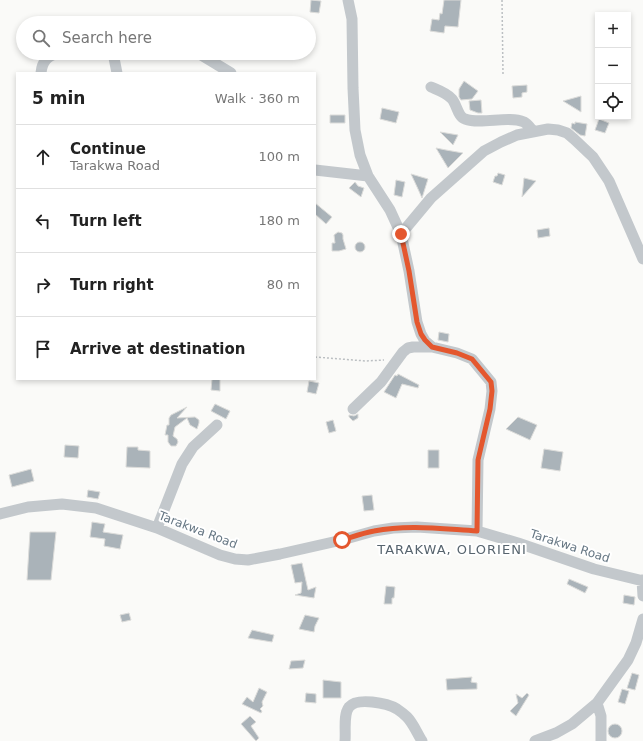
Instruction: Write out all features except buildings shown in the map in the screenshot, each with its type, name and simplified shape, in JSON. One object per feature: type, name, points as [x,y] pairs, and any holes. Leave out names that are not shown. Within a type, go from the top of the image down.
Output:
[{"type":"street","points":[[348,0],[352,19],[355,130],[360,155],[368,176],[390,210],[401,234],[409,271],[417,322],[421,334],[432,347]]},
{"type":"street","points":[[41,72],[41,67],[44,60]]},
{"type":"street","points":[[114,60],[117,72]]},
{"type":"street","points":[[210,60],[229,72]]},
{"type":"street","points":[[431,87],[449,96],[453,100],[461,117],[464,119],[517,120],[527,124],[533,131]]},
{"type":"street","points":[[401,234],[431,198],[484,151],[517,135],[548,129],[558,130],[567,133],[593,157],[609,181],[643,259]]},
{"type":"street","points":[[316,170],[368,176]]},
{"type":"street","points":[[353,409],[381,382],[408,348],[432,347],[457,353],[472,359],[491,382],[492,391],[490,409],[478,460],[477,531]]},
{"type":"street","points":[[157,528],[182,464],[193,447],[217,425]]},
{"type":"street","name":"Tarakwa Road","points":[[0,514],[28,507],[62,504],[96,508],[157,528],[220,555],[235,559],[248,560],[393,528],[417,527],[477,531],[518,543],[594,569],[642,580]]},
{"type":"street","points":[[642,580],[643,596]]},
{"type":"street","points":[[535,741],[556,733],[572,724],[597,703],[628,660],[636,643],[643,619]]},
{"type":"street","points":[[345,741],[346,714],[349,706],[356,702],[362,701],[385,705],[397,709],[408,718],[422,741]]},
{"type":"street","points":[[597,703],[601,716],[601,741]]},
{"type":"path","points":[[502,0],[503,74]]},
{"type":"path","points":[[316,356],[366,361],[398,359]]},
{"type":"district","name":"TARAKWA, OLORIENI","points":[[452,549]]},
{"type":"route","points":[[342,540],[374,531],[393,528],[417,527],[477,531],[478,460],[490,409],[492,391],[491,382],[472,359],[457,353],[432,347],[421,334],[417,322],[409,271],[401,234]]}]
